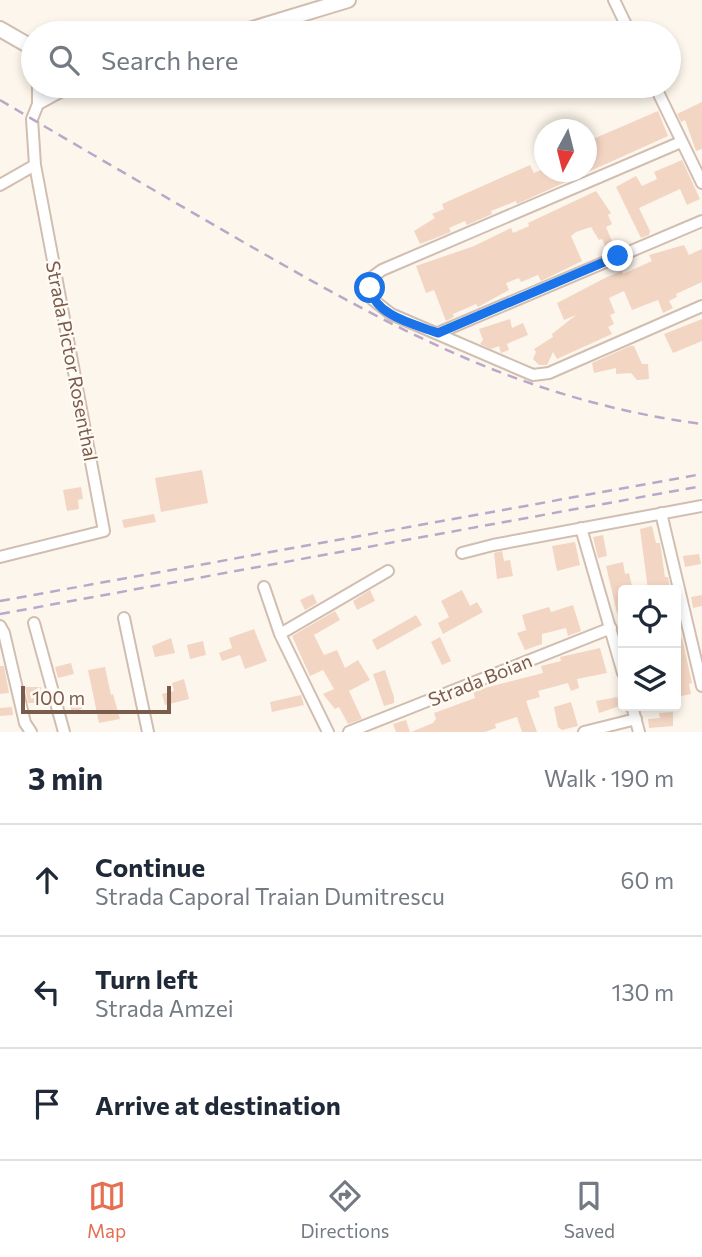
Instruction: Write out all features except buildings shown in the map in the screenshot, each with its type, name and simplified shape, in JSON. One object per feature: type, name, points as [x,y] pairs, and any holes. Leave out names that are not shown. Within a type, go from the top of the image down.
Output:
[{"type":"street","points":[[279,21],[348,0]]},
{"type":"street","points":[[614,0],[624,21]]},
{"type":"street","points":[[0,29],[21,41]]},
{"type":"street","name":"Strada Pictor Rosenthal","points":[[0,557],[104,531],[35,165],[32,119],[38,98]]},
{"type":"street","points":[[38,104],[49,98]]},
{"type":"street","points":[[661,98],[681,142],[697,161],[702,183]]},
{"type":"street","points":[[681,142],[382,270],[370,278],[372,299],[382,309],[522,372],[541,375],[702,306]]},
{"type":"street","points":[[0,185],[35,165]]},
{"type":"street","points":[[438,333],[702,221]]},
{"type":"street","points":[[462,554],[702,506]]},
{"type":"street","points":[[661,513],[702,686]]},
{"type":"street","points":[[582,528],[618,654]]},
{"type":"street","points":[[280,634],[388,571]]},
{"type":"street","points":[[264,587],[280,634],[328,732]]},
{"type":"street","points":[[124,618],[148,732]]},
{"type":"street","points":[[34,623],[64,732]]},
{"type":"street","points":[[0,626],[3,628],[29,731]]},
{"type":"street","name":"Strada Boian","points":[[349,732],[611,628]]},
{"type":"street","points":[[634,711],[639,732]]},
{"type":"street","points":[[584,732],[636,719]]},
{"type":"railway","points":[[0,100],[295,272],[460,356],[575,397],[636,413],[702,424]]},
{"type":"railway","points":[[0,601],[702,474]]},
{"type":"railway","points":[[0,614],[702,486]]},
{"type":"route","points":[[370,288],[372,299],[382,309],[438,333],[618,256]]}]
